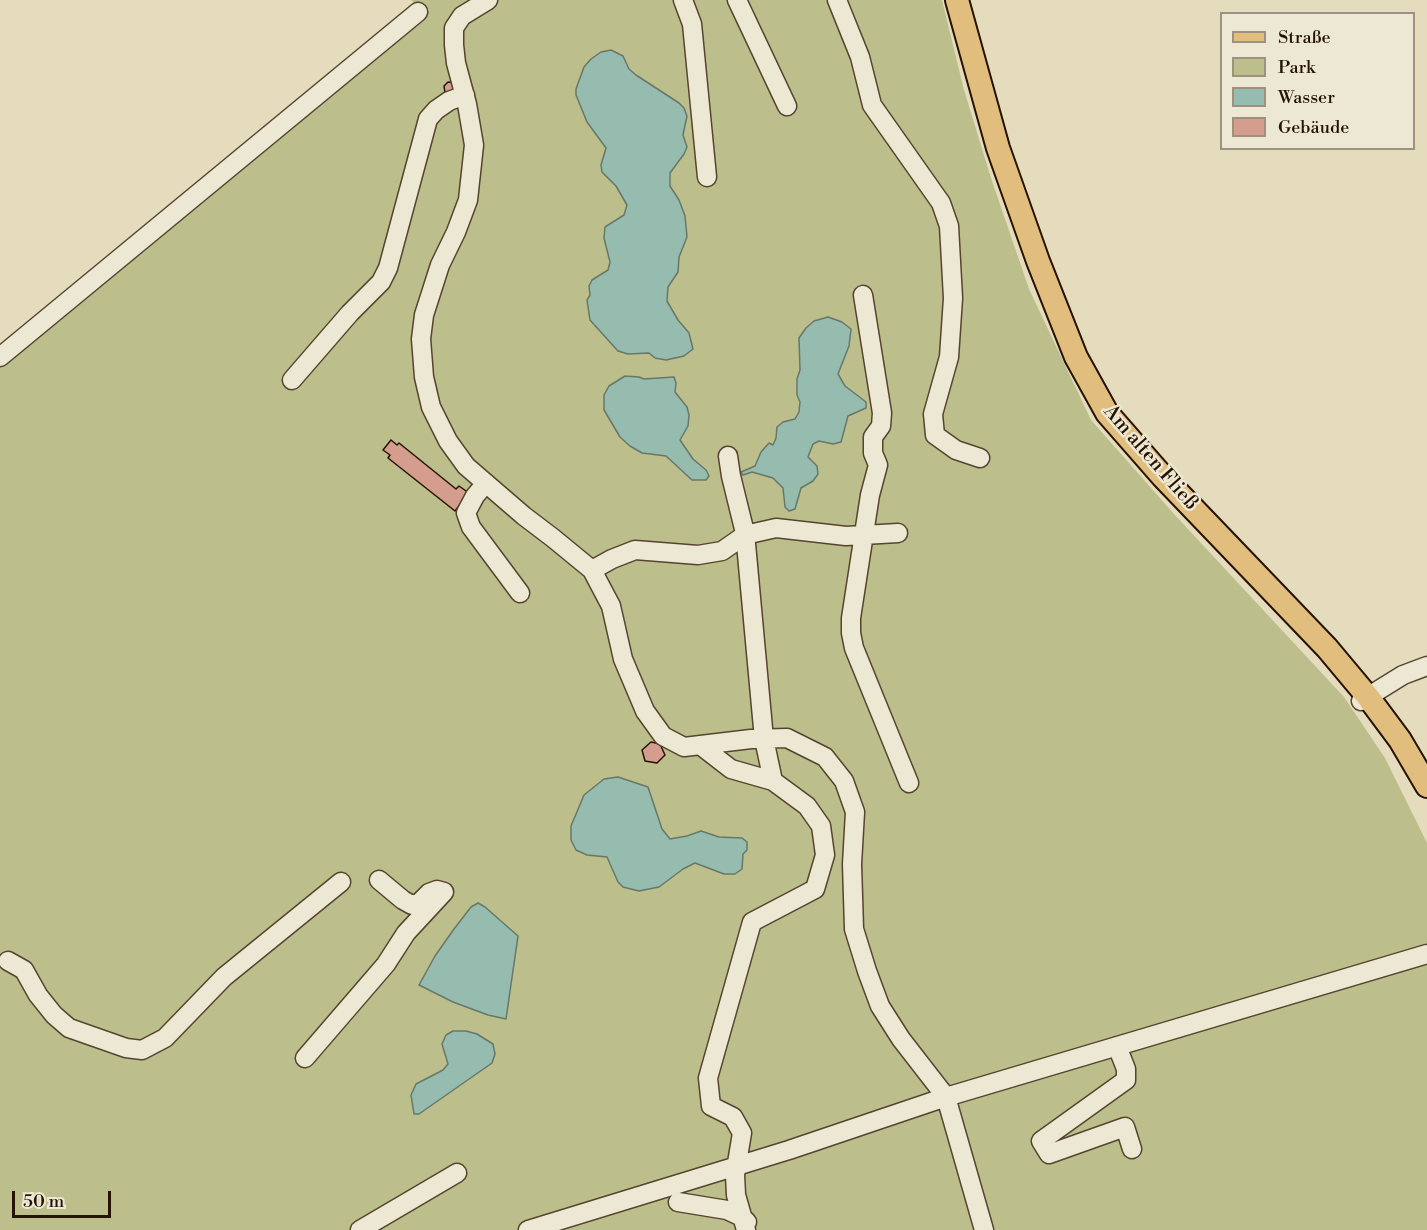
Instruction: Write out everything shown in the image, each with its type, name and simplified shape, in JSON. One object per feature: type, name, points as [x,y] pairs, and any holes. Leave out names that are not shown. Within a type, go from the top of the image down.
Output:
[{"type":"main road","name":"Am alten Fließ","points":[[957,0],[998,148],[1038,261],[1076,357],[1107,413],[1163,477],[1327,648],[1365,699],[1400,740],[1427,786]]},
{"type":"street","points":[[488,0],[462,16],[454,28],[456,63],[465,95],[474,145],[468,200],[440,265],[424,315],[421,339],[424,377],[431,407],[448,441],[466,466],[592,570],[611,606],[623,659],[645,711],[663,736],[684,747],[787,738],[825,757],[844,781],[855,813],[852,864],[854,929],[867,971],[880,1006],[901,1039],[946,1097],[984,1230]]},
{"type":"street","points":[[683,0],[692,24],[707,177]]},
{"type":"street","points":[[737,0],[787,106]]},
{"type":"street","points":[[837,0],[860,57],[872,105],[941,203],[949,226],[953,298],[951,333],[949,357],[933,414],[935,435],[956,450],[980,458]]},
{"type":"street","points":[[0,357],[418,12]]},
{"type":"street","points":[[292,380],[350,313],[381,282],[388,268],[428,119],[449,101],[465,95]]},
{"type":"street","points":[[863,295],[882,413],[881,426],[873,437],[873,453],[878,465],[863,536],[850,618],[851,633],[854,648],[909,783]]},
{"type":"street","points":[[728,456],[744,536],[764,739],[773,781]]},
{"type":"street","points":[[486,483],[475,496],[466,513],[471,527],[520,593]]},
{"type":"street","points":[[592,570],[635,550],[698,555],[722,551],[744,536],[776,528],[846,536],[898,533]]},
{"type":"street","points":[[1365,699],[1403,675],[1427,666]]},
{"type":"street","points":[[700,745],[731,769],[773,781],[807,806],[821,826],[825,855],[815,890],[752,922],[708,1078],[711,1106],[733,1117],[742,1133],[735,1175],[736,1195],[744,1224]]},
{"type":"street","points":[[305,1058],[386,964],[406,933],[444,892],[437,890],[429,893],[419,903],[412,905],[379,880]]},
{"type":"street","points":[[8,961],[24,970],[38,995],[54,1015],[69,1028],[126,1048],[142,1050],[165,1038],[224,977],[341,882]]},
{"type":"street","points":[[528,1230],[737,1166],[946,1097],[1427,954]]},
{"type":"street","points":[[1117,1046],[1126,1069],[1126,1080],[1041,1141],[1049,1154],[1125,1127],[1132,1149]]},
{"type":"street","points":[[360,1230],[457,1173]]},
{"type":"street","points":[[678,1202],[727,1210],[744,1224],[756,1230]]},
{"type":"green space","points":[[411,0],[942,0],[964,90],[1029,289],[1091,420],[1174,514],[1344,697],[1385,758],[1427,843],[1427,1230],[0,1230],[0,363],[426,11]]},
{"type":"water","points":[[611,50],[623,56],[629,69],[636,75],[679,103],[687,116],[683,135],[687,147],[670,173],[670,186],[685,216],[687,237],[679,257],[678,272],[668,287],[667,301],[689,333],[693,349],[684,356],[666,360],[655,358],[649,353],[628,354],[618,351],[590,320],[587,300],[590,295],[589,286],[592,280],[608,270],[610,262],[604,238],[605,227],[624,215],[627,205],[616,186],[602,172],[601,165],[606,148],[587,122],[576,95],[576,89],[584,67],[591,59],[601,52]]},
{"type":"water","points":[[828,317],[842,322],[851,329],[849,346],[838,374],[845,386],[866,402],[866,408],[848,416],[841,442],[833,444],[819,441],[813,444],[808,457],[817,466],[818,474],[813,481],[801,488],[795,509],[789,511],[785,507],[783,488],[773,478],[752,472],[743,475],[741,472],[755,466],[761,452],[769,443],[773,445],[777,427],[783,422],[795,419],[799,412],[797,379],[800,370],[799,338],[814,321]]},
{"type":"water","points":[[625,376],[644,379],[674,377],[675,392],[687,407],[689,415],[688,426],[680,440],[693,459],[706,470],[709,476],[706,480],[692,480],[666,456],[642,453],[620,437],[604,410],[604,395],[609,386]]},
{"type":"water","points":[[618,777],[648,787],[662,829],[670,839],[701,831],[719,837],[742,838],[747,842],[747,850],[743,854],[742,869],[735,874],[724,874],[695,863],[659,887],[639,891],[623,887],[618,882],[607,857],[587,855],[576,850],[571,840],[571,826],[584,795],[604,779]]},
{"type":"water","points":[[478,903],[518,936],[506,1019],[453,1002],[419,985],[435,956],[454,929],[471,907]]},
{"type":"water","points":[[453,1031],[477,1034],[493,1044],[495,1054],[492,1063],[419,1114],[414,1114],[411,1095],[416,1084],[443,1070],[448,1064],[442,1044],[446,1035]]},
{"type":"building","points":[[448,82],[455,83],[457,89],[452,94],[445,93],[444,86]]},
{"type":"building","points":[[391,440],[397,445],[399,443],[456,489],[459,486],[469,493],[455,511],[388,458],[390,455],[383,450]]},
{"type":"building","points":[[651,742],[660,744],[665,755],[657,763],[645,761],[642,750]]}]
